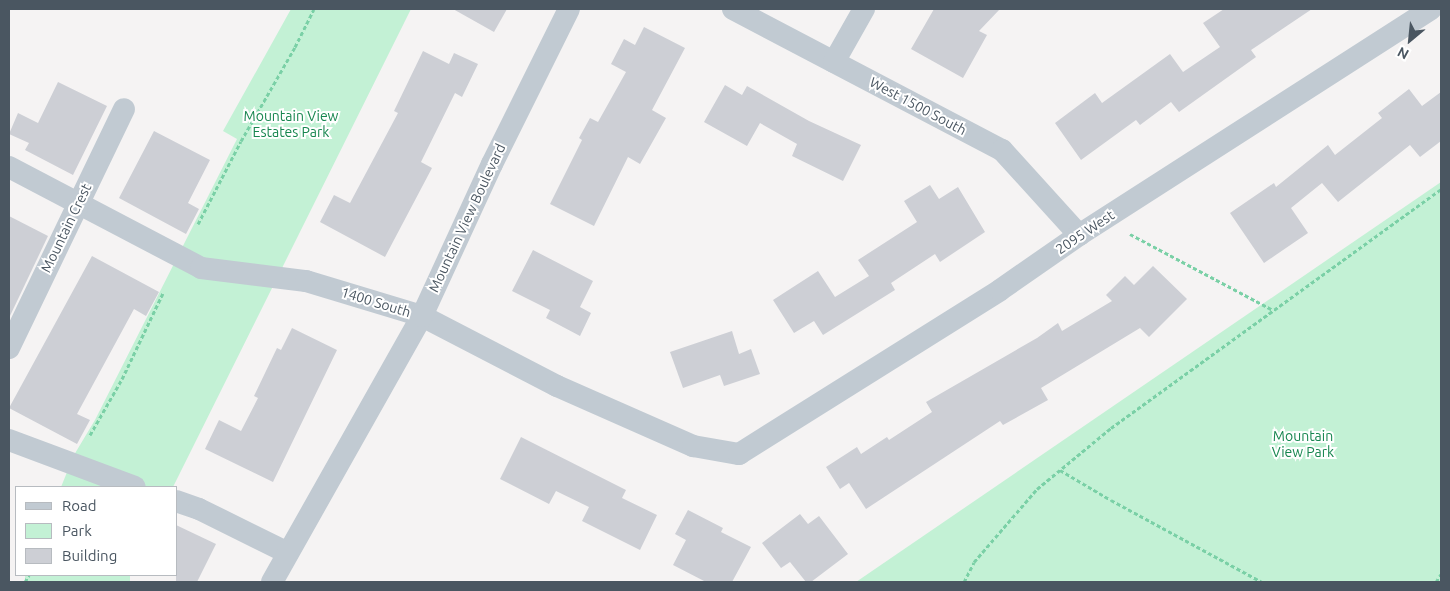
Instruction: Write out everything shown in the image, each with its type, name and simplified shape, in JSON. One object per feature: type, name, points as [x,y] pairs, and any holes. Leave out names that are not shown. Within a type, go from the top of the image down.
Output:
[{"type":"street","name":"Mountain View Boulevard","points":[[272,582],[422,316],[492,164],[569,9]]},
{"type":"street","name":"West 1500 South","points":[[733,9],[1002,150],[1079,235]]},
{"type":"street","points":[[834,62],[864,9]]},
{"type":"street","name":"2095 West","points":[[739,454],[1000,290],[1079,235],[1431,9]]},
{"type":"street","name":"Mountain Crest","points":[[9,348],[124,108]]},
{"type":"street","name":"1400 South","points":[[9,167],[78,205],[201,268],[306,281],[422,316],[557,386],[693,446],[739,454]]},
{"type":"street","points":[[9,440],[133,486]]},
{"type":"street","points":[[178,502],[199,509],[288,553]]},
{"type":"path","points":[[198,224],[241,140],[295,47],[314,9]]},
{"type":"path","points":[[964,582],[974,562],[1030,496],[1060,470],[1111,428],[1441,188]]},
{"type":"path","points":[[1130,234],[1273,310]]},
{"type":"path","points":[[90,435],[122,379],[163,293]]},
{"type":"path","points":[[1060,470],[1111,500],[1262,582]]},
{"type":"path","points":[[1436,582],[1441,574]]},
{"type":"green space","name":"Mountain View Estates Park","points":[[291,9],[411,9],[173,486],[61,486],[74,455],[95,420],[237,139],[223,131]]},
{"type":"green space","name":"Mountain View Park","points":[[1441,182],[1441,582],[856,582]]},
{"type":"green space","points":[[25,576],[130,576],[130,582],[25,582]]},
{"type":"building","points":[[453,9],[507,9],[494,32]]},
{"type":"building","points":[[934,9],[1000,9],[979,31],[987,35],[963,78],[911,49]]},
{"type":"building","points":[[1224,9],[1312,9],[1251,50],[1256,57],[1179,112],[1171,102],[1140,125],[1136,120],[1081,160],[1055,123],[1095,93],[1102,103],[1170,54],[1183,72],[1220,47],[1203,23]]},
{"type":"building","points":[[644,27],[685,48],[652,110],[666,118],[640,164],[628,157],[594,226],[550,204],[582,140],[579,138],[590,118],[598,122],[626,72],[611,64],[624,39],[635,45]]},
{"type":"building","points":[[423,51],[449,64],[454,53],[478,64],[462,97],[455,93],[421,162],[432,168],[385,257],[320,222],[334,195],[350,203],[398,113],[394,111]]},
{"type":"building","points":[[58,82],[107,106],[73,175],[25,150],[29,143],[9,134],[18,113],[38,123]]},
{"type":"building","points":[[725,85],[742,95],[747,86],[809,121],[861,145],[843,181],[792,156],[797,144],[760,123],[747,146],[704,122]]},
{"type":"building","points":[[1409,89],[1422,106],[1441,92],[1441,141],[1420,157],[1410,145],[1338,202],[1322,183],[1291,208],[1308,233],[1264,263],[1230,213],[1274,183],[1276,187],[1328,145],[1335,155],[1382,118],[1378,113]]},
{"type":"building","points":[[154,131],[210,160],[188,203],[199,209],[186,234],[119,198]]},
{"type":"building","points":[[930,185],[939,199],[958,187],[985,232],[940,262],[935,254],[891,283],[895,290],[823,335],[814,321],[794,333],[773,300],[818,271],[835,297],[869,276],[858,260],[917,222],[904,201]]},
{"type":"building","points":[[9,216],[48,236],[9,318]]},
{"type":"building","points":[[533,250],[593,281],[580,307],[591,313],[580,336],[546,318],[550,310],[512,291]]},
{"type":"building","points":[[92,256],[159,292],[146,316],[134,309],[77,414],[90,420],[77,444],[9,408]]},
{"type":"building","points":[[1153,266],[1187,299],[1149,337],[1140,328],[1041,388],[1048,400],[1003,425],[1000,421],[866,509],[849,483],[840,489],[826,467],[857,447],[861,454],[887,437],[889,440],[932,412],[926,402],[1037,338],[1058,323],[1062,331],[1112,301],[1106,295],[1125,276],[1134,285]]},
{"type":"building","points":[[292,328],[337,350],[273,482],[205,449],[219,420],[241,431],[258,398],[254,396],[277,348],[281,350]]},
{"type":"building","points":[[732,331],[739,354],[751,349],[760,374],[724,386],[720,375],[683,388],[670,352]]},
{"type":"building","points":[[521,437],[626,490],[622,498],[657,515],[640,550],[582,521],[589,507],[556,491],[549,504],[500,479]]},
{"type":"building","points":[[688,510],[723,528],[721,532],[751,547],[732,582],[706,582],[673,565],[686,540],[675,534]]},
{"type":"building","points":[[800,514],[808,524],[819,516],[848,554],[811,582],[806,582],[790,562],[781,568],[762,543]]},
{"type":"building","points":[[178,526],[216,544],[197,582],[176,582],[176,576],[178,576]]}]
